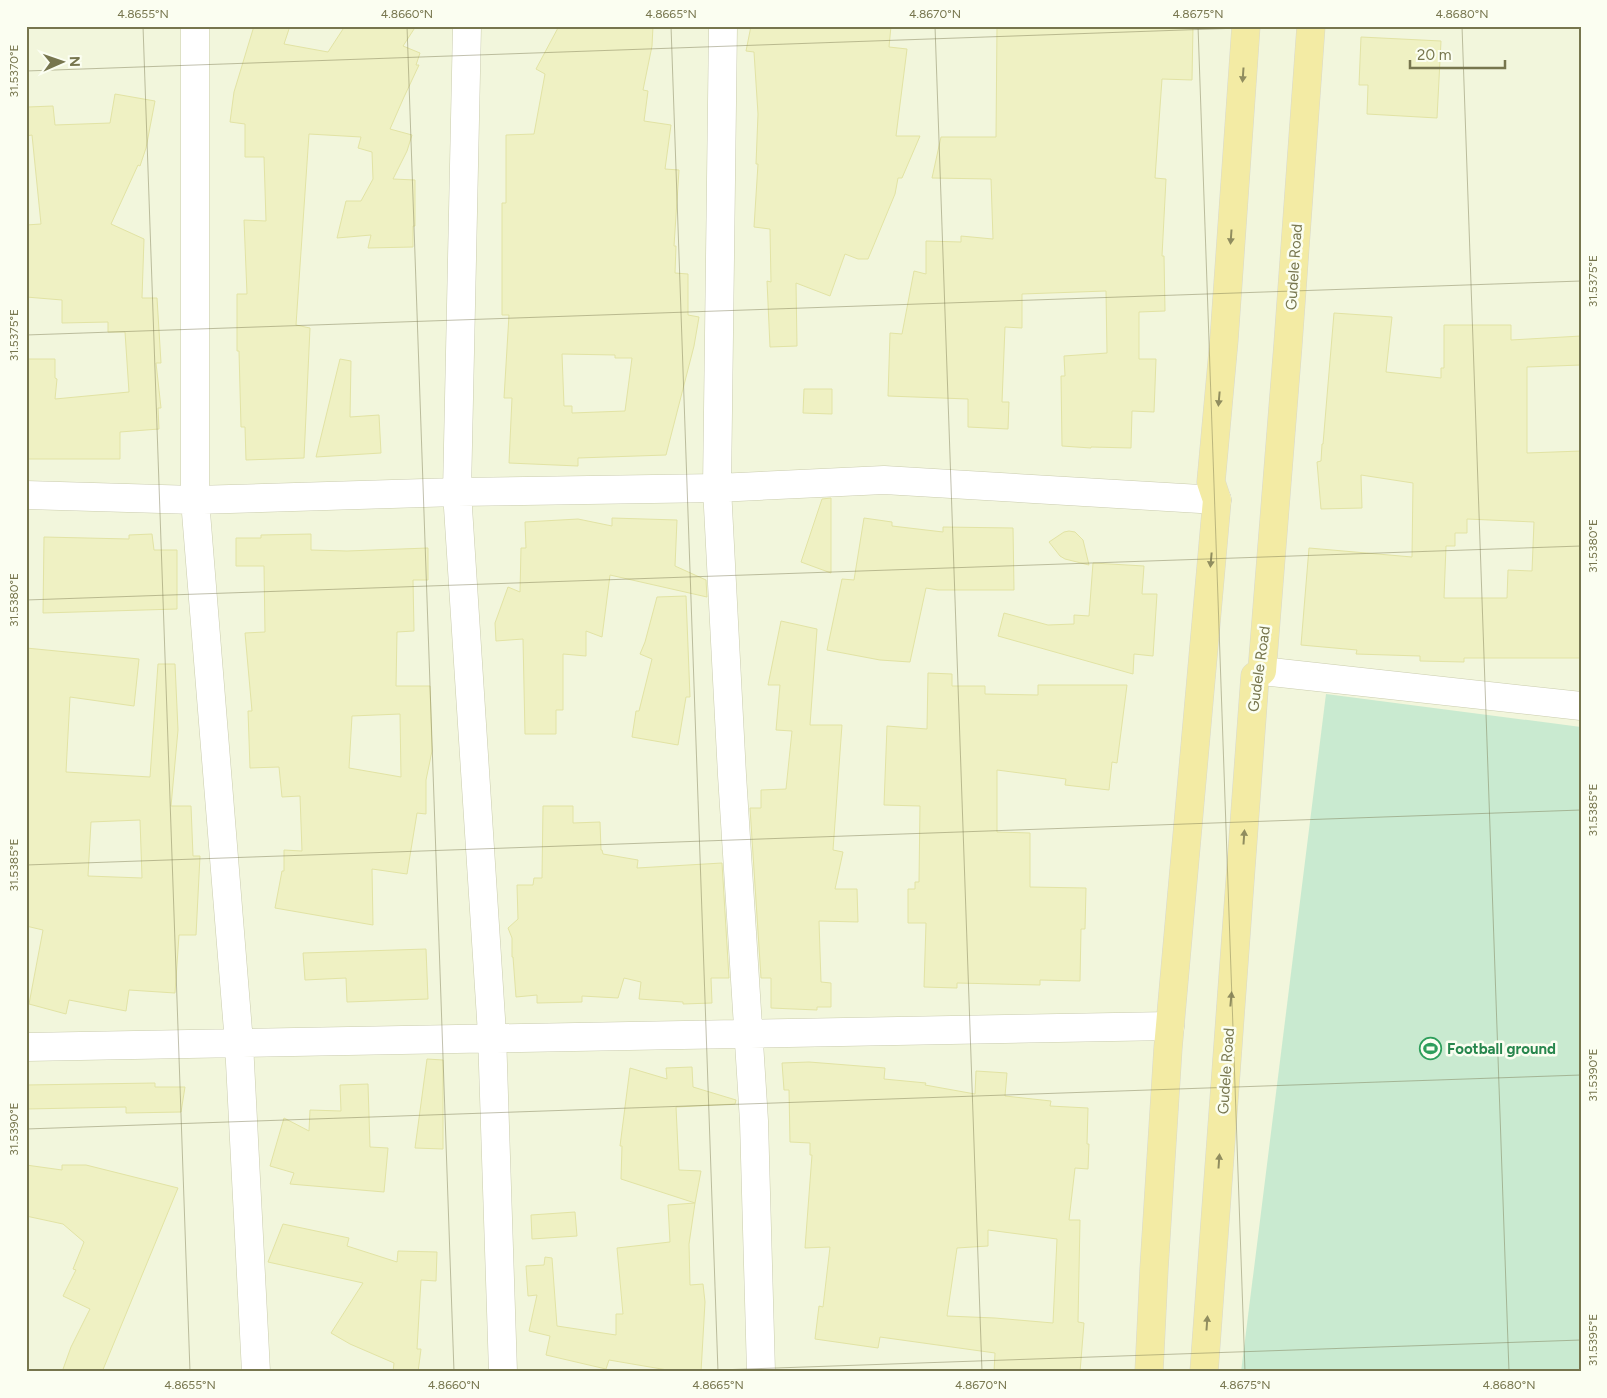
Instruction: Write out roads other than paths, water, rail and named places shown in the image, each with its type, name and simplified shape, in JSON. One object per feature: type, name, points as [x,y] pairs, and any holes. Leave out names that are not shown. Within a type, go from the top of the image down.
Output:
[{"type":"highway","points":[[1150,1372],[1154,1260],[1170,1026],[1216,500],[1211,482],[1225,330],[1246,26]]},
{"type":"highway","name":"Gudele Road","points":[[1204,1372],[1255,676],[1262,671],[1288,344],[1310,26]]},
{"type":"street","points":[[195,26],[195,500],[239,1044],[256,1372]]},
{"type":"street","points":[[467,26],[457,492],[492,1039],[503,1372]]},
{"type":"street","points":[[723,26],[717,488],[732,775],[754,1121],[760,1372]]},
{"type":"street","points":[[26,495],[195,500],[457,492],[717,488],[884,480],[1216,500]]},
{"type":"street","points":[[1262,671],[1581,706]]},
{"type":"street","points":[[26,1047],[1170,1026]]},
{"type":"place","name":"Football ground","points":[[1431,1049]]}]
